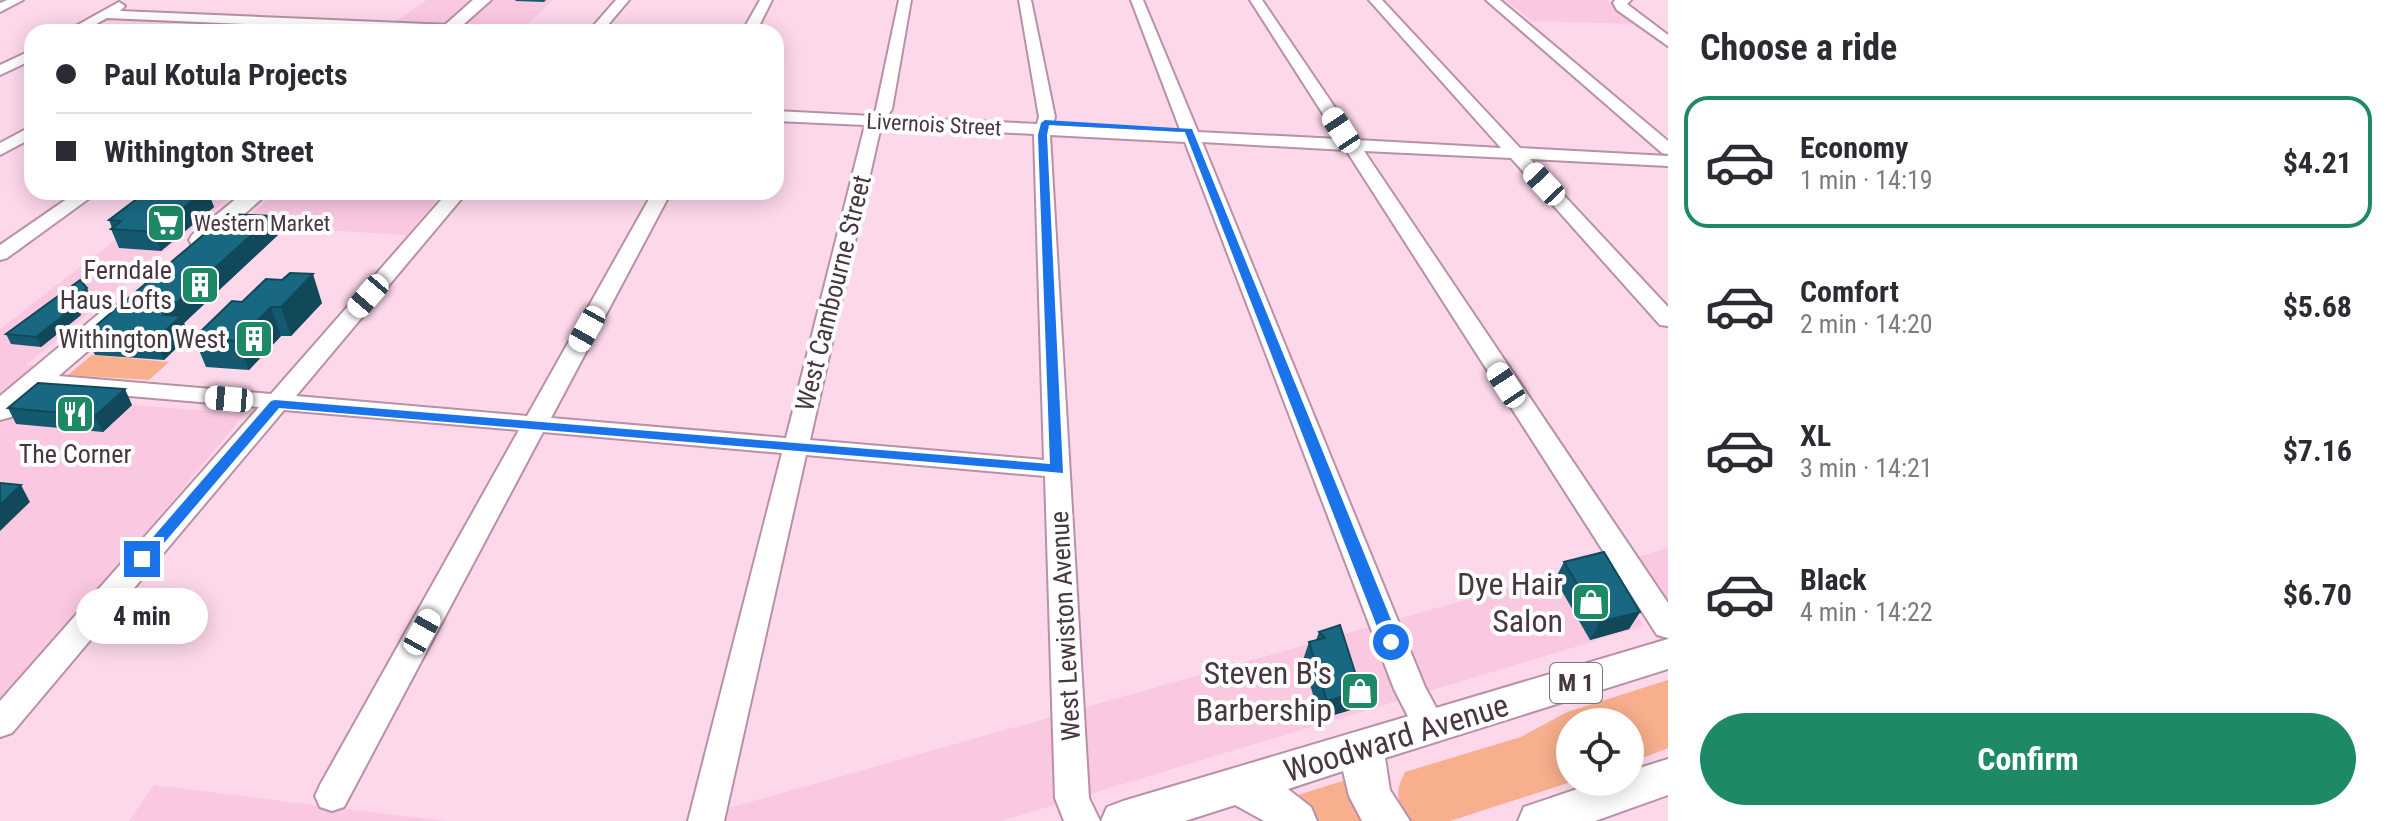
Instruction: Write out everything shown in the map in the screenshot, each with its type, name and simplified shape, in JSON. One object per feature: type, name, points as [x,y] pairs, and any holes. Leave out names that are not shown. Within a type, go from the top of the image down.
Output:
[{"type":"main road","points":[[455,24],[483,0]]},
{"type":"main road","points":[[184,255],[249,200]]},
{"type":"main road","points":[[0,411],[135,296]]},
{"type":"main road","name":"Woodward Avenue","points":[[1123,821],[1668,654]]},
{"type":"main road","points":[[1364,746],[1362,777],[1367,792],[1388,821]]},
{"type":"main road","points":[[1540,821],[1668,777]]},
{"type":"main road","points":[[1238,786],[1276,804],[1295,821]]},
{"type":"street","points":[[0,8],[17,0]]},
{"type":"street","points":[[87,24],[130,0]]},
{"type":"street","points":[[602,24],[623,0]]},
{"type":"street","points":[[753,24],[766,0]]},
{"type":"street","name":"West Cambourne Street","points":[[706,821],[905,0]]},
{"type":"street","name":"West Lewiston Avenue","points":[[1025,0],[1047,115],[1044,126],[1072,798],[1082,821]]},
{"type":"street","points":[[1137,0],[1410,689],[1430,726]]},
{"type":"street","points":[[1256,0],[1668,627]]},
{"type":"street","points":[[1375,0],[1668,320]]},
{"type":"street","points":[[1492,0],[1668,151]]},
{"type":"street","points":[[1625,0],[1619,3],[1622,7],[1668,42]]},
{"type":"street","points":[[105,14],[319,24]]},
{"type":"street","points":[[0,56],[24,55]]},
{"type":"street","points":[[0,71],[24,58]]},
{"type":"street","points":[[0,71],[24,72]]},
{"type":"street","name":"Livernois Street","points":[[784,110],[878,118]]},
{"type":"street","name":"Livernois Street","points":[[784,116],[1348,141],[1668,161]]},
{"type":"street","points":[[0,129],[24,130]]},
{"type":"street","points":[[0,150],[24,136]]},
{"type":"street","name":"Livernois Street","points":[[1512,150],[1668,151]]},
{"type":"street","points":[[0,254],[78,200]]},
{"type":"street","points":[[0,724],[451,200]]},
{"type":"street","points":[[332,796],[658,200]]},
{"type":"street","points":[[35,381],[1058,469]]},
{"type":"shaded area","points":[[427,0],[553,0],[528,24],[392,24]]},
{"type":"shaded area","points":[[1505,0],[1607,0],[1632,24],[1532,21]]},
{"type":"shaded area","points":[[167,200],[226,200],[26,365],[68,369],[38,397],[245,414],[0,706],[0,329]]},
{"type":"shaded area","points":[[267,200],[437,200],[407,235],[241,225]]},
{"type":"shaded area","points":[[92,355],[169,362],[149,380],[68,375]]},
{"type":"shaded area","points":[[1668,548],[1668,601],[1637,557]]},
{"type":"shaded area","points":[[1603,561],[1644,626],[1001,821],[683,821]]},
{"type":"shaded area","points":[[1668,680],[1668,748],[1644,757],[1644,708],[1580,708]]},
{"type":"shaded area","points":[[1556,718],[1556,787],[1450,821],[1410,821],[1398,798],[1405,772],[1521,737]]},
{"type":"shaded area","points":[[1352,778],[1369,821],[1317,821],[1298,795]]},
{"type":"shaded area","points":[[154,785],[378,813],[445,821],[129,821]]},
{"type":"building","points":[[135,200],[193,200],[154,232],[111,229],[121,221],[109,220]]},
{"type":"building","points":[[228,214],[272,216],[163,315],[181,316],[155,340],[85,335]]},
{"type":"building","points":[[290,273],[313,274],[281,307],[271,307],[238,341],[194,338],[232,301],[242,302],[266,279],[282,280]]},
{"type":"building","points":[[80,280],[87,288],[71,304],[77,305],[36,337],[6,334]]},
{"type":"building","points":[[38,383],[125,389],[95,416],[8,408]]},
{"type":"building","points":[[0,483],[21,485],[0,505]]},
{"type":"building","points":[[1604,552],[1640,612],[1600,622],[1564,562]]},
{"type":"building","points":[[1340,625],[1361,691],[1327,701],[1309,642],[1325,638],[1319,632]]},
{"type":"place","name":"Western Market","points":[[166,223]]},
{"type":"place","name":"Ferndale Haus Lofts","points":[[200,285]]},
{"type":"place","name":"Withington West","points":[[254,339]]},
{"type":"place","name":"The Corner","points":[[75,414]]},
{"type":"place","name":"Dye Hair Salon","points":[[1591,602]]},
{"type":"place","name":"Steven B's Barbership","points":[[1360,691]]},
{"type":"route","points":[[142,559],[275,404],[1058,469],[1042,135],[1045,123],[1188,129],[1391,642]]}]
